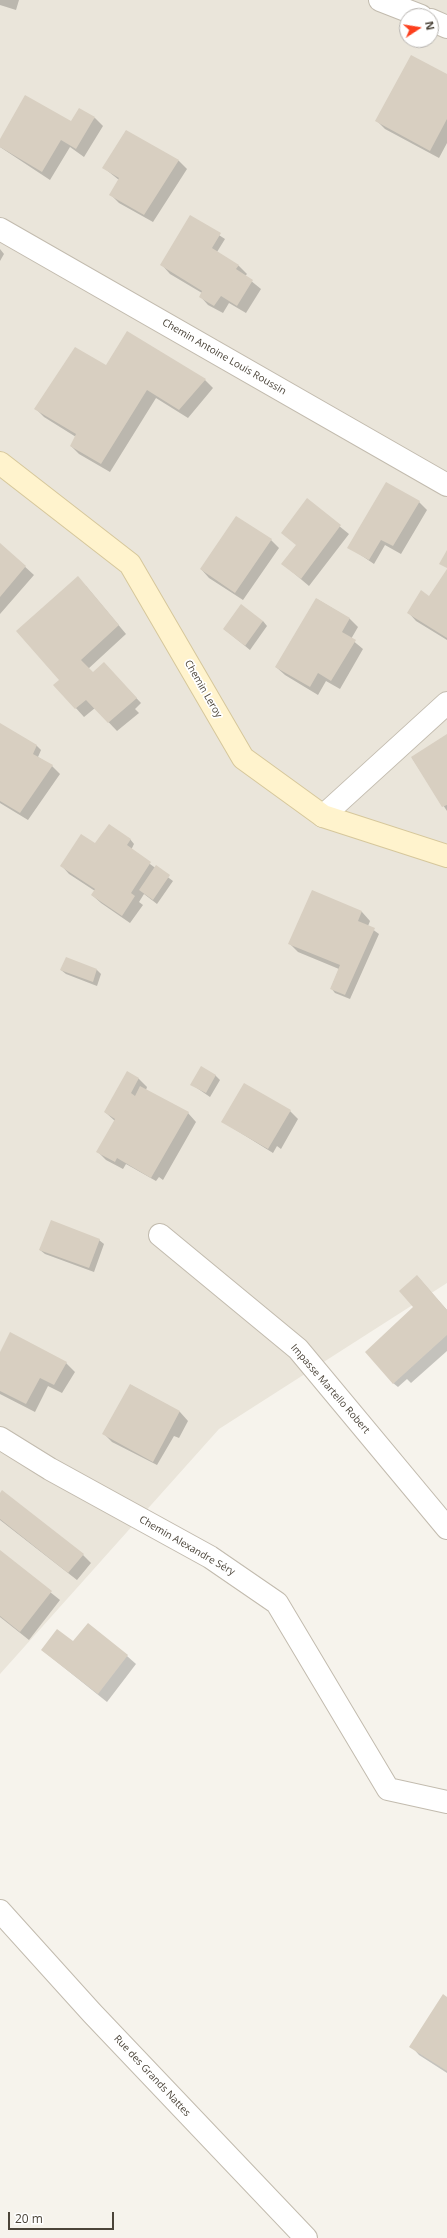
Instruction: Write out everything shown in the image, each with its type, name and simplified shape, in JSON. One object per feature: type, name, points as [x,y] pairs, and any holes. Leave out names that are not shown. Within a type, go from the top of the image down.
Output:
[{"type":"street","points":[[380,0],[400,8]]},
{"type":"street","name":"Chemin Antoine Louis Roussin","points":[[0,229],[447,485]]},
{"type":"street","name":"Chemin Leroy","points":[[0,463],[130,564],[243,758],[323,816],[447,856]]},
{"type":"street","points":[[323,816],[447,703]]},
{"type":"street","name":"Impasse Martello Robert","points":[[160,1235],[298,1349],[447,1528]]},
{"type":"street","name":"Chemin Alexandre Séry","points":[[0,1438],[50,1470],[210,1558],[278,1603],[388,1789],[447,1802]]},
{"type":"street","name":"Rue des Grands Nattes","points":[[0,1912],[92,2013],[306,2238]]},
{"type":"shaded area","points":[[0,0],[447,0],[447,1283],[219,1429],[0,1674]]},
{"type":"building","points":[[411,55],[447,74],[447,119],[430,151],[375,121]]},
{"type":"building","points":[[25,95],[71,121],[79,108],[95,117],[76,149],[61,140],[42,172],[0,147],[0,139]]},
{"type":"building","points":[[126,130],[179,160],[144,215],[109,195],[119,178],[102,168]]},
{"type":"building","points":[[190,215],[221,233],[212,248],[239,265],[236,269],[253,280],[237,306],[221,296],[214,306],[199,297],[202,291],[160,265]]},
{"type":"building","points":[[127,331],[206,379],[179,410],[147,390],[101,464],[70,446],[76,434],[34,409],[75,347],[106,365]]},
{"type":"building","points":[[386,482],[420,501],[393,546],[381,540],[369,560],[347,548]]},
{"type":"building","points":[[307,498],[341,525],[301,579],[281,564],[296,545],[281,533]]},
{"type":"building","points":[[236,516],[272,539],[235,593],[200,569]]},
{"type":"building","points":[[0,543],[26,566],[0,597]]},
{"type":"building","points":[[447,550],[447,568],[439,564]]},
{"type":"building","points":[[447,569],[447,638],[407,613],[421,590],[429,596]]},
{"type":"building","points":[[78,576],[119,625],[81,660],[93,672],[104,662],[137,698],[108,723],[86,700],[75,709],[53,685],[59,680],[16,631]]},
{"type":"building","points":[[316,598],[350,618],[342,632],[356,640],[331,681],[318,673],[310,687],[275,667]]},
{"type":"building","points":[[241,604],[263,621],[245,646],[223,629]]},
{"type":"building","points":[[0,723],[37,745],[33,754],[53,765],[20,813],[0,801]]},
{"type":"building","points":[[447,734],[447,805],[442,807],[411,757]]},
{"type":"building","points":[[109,824],[131,839],[127,845],[151,862],[131,893],[135,896],[122,916],[91,895],[95,889],[60,866],[81,834],[95,843]]},
{"type":"building","points":[[156,865],[170,875],[153,900],[139,890]]},
{"type":"building","points":[[312,890],[362,911],[358,921],[375,928],[345,995],[330,989],[340,965],[288,944]]},
{"type":"building","points":[[66,957],[97,969],[93,982],[60,970]]},
{"type":"building","points":[[201,1066],[216,1075],[206,1093],[190,1085]]},
{"type":"building","points":[[127,1071],[139,1078],[131,1093],[135,1096],[140,1086],[189,1112],[151,1178],[117,1158],[115,1162],[96,1152],[115,1119],[104,1112]]},
{"type":"building","points":[[244,1083],[291,1110],[268,1149],[221,1122]]},
{"type":"building","points":[[51,1220],[100,1239],[89,1268],[39,1250]]},
{"type":"building","points":[[417,1275],[447,1310],[447,1335],[393,1384],[365,1352],[413,1307],[399,1291]]},
{"type":"building","points":[[10,1332],[67,1362],[54,1385],[40,1378],[26,1404],[0,1391],[0,1352]]},
{"type":"building","points":[[130,1384],[180,1411],[153,1462],[102,1434]]},
{"type":"building","points":[[2,1490],[84,1554],[68,1573],[0,1519],[0,1493]]},
{"type":"building","points":[[0,1550],[52,1591],[20,1632],[0,1616]]},
{"type":"building","points":[[88,1623],[128,1655],[98,1694],[41,1650],[57,1629],[73,1641]]},
{"type":"building","points":[[443,1994],[447,1997],[447,2071],[409,2047]]}]
